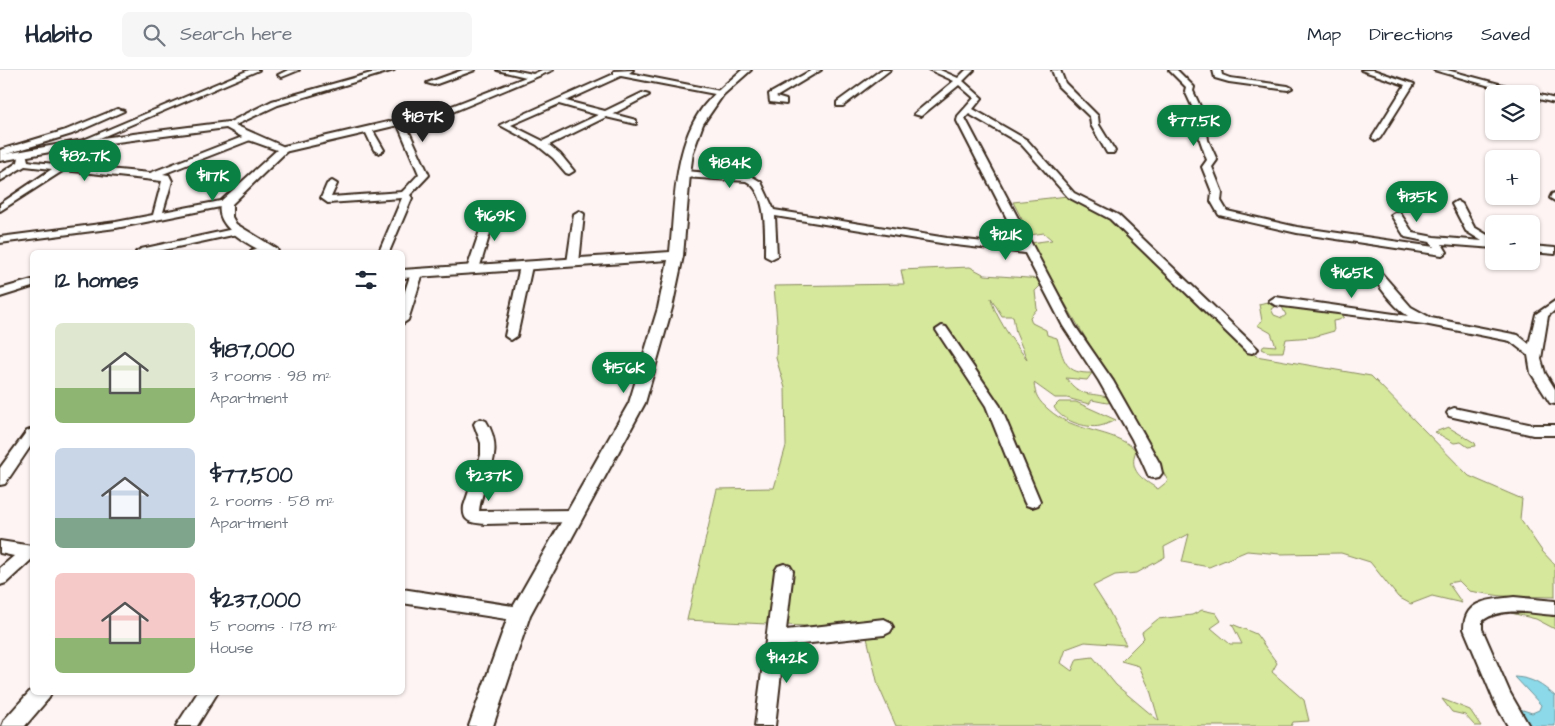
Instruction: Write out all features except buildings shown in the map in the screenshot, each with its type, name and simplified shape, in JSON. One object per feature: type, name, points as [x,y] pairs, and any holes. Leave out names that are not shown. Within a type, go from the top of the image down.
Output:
[{"type":"street","points":[[0,178],[23,159],[78,144],[255,70]]},
{"type":"street","points":[[282,75],[295,70]]},
{"type":"street","points":[[78,144],[228,125],[275,103],[390,70]]},
{"type":"street","points":[[431,83],[471,70]]},
{"type":"street","points":[[501,70],[534,76]]},
{"type":"street","points":[[0,240],[116,225],[226,203],[284,149],[447,111],[549,70]]},
{"type":"street","points":[[606,70],[624,72],[720,93]]},
{"type":"street","points":[[480,726],[520,614],[637,403],[665,308],[676,256],[684,174],[688,152],[698,124],[706,110],[720,93],[747,70]]},
{"type":"street","points":[[783,102],[773,100],[772,96],[817,70]]},
{"type":"street","points":[[840,104],[886,70]]},
{"type":"street","points":[[934,70],[959,81],[978,98],[961,118],[961,121],[1069,326],[1106,381],[1139,439],[1152,464],[1154,473]]},
{"type":"street","points":[[918,114],[970,70]]},
{"type":"street","points":[[1056,70],[1061,84],[1094,116],[1095,125],[1110,151]]},
{"type":"street","points":[[1173,70],[1190,87],[1189,92],[1201,116],[1204,140],[1212,160],[1208,167],[1217,192],[1216,201],[1223,213],[1297,230],[1442,252],[1434,240]]},
{"type":"street","points":[[1217,70],[1218,76],[1229,80],[1288,88]]},
{"type":"street","points":[[1366,70],[1410,84],[1376,138]]},
{"type":"street","points":[[1438,70],[1496,85]]},
{"type":"street","points":[[569,171],[562,160],[542,145],[522,132],[504,125],[624,72]]},
{"type":"street","points":[[542,145],[645,95]]},
{"type":"street","points":[[1540,97],[1555,101]]},
{"type":"street","points":[[559,101],[633,122]]},
{"type":"street","points":[[968,110],[1024,142],[1071,195],[1114,217],[1252,349]]},
{"type":"street","points":[[0,153],[69,132],[120,111]]},
{"type":"street","points":[[332,184],[326,198],[328,200],[405,195],[414,188],[417,180],[424,175],[400,121]]},
{"type":"street","points":[[228,125],[250,137],[284,149]]},
{"type":"street","points":[[368,129],[379,150]]},
{"type":"street","points":[[153,175],[250,137]]},
{"type":"street","points":[[0,158],[23,159],[61,168],[153,175],[167,179],[157,217]]},
{"type":"street","points":[[0,208],[61,168]]},
{"type":"street","points":[[684,174],[753,179],[770,212],[771,256]]},
{"type":"street","points":[[385,250],[407,198],[405,195]]},
{"type":"street","points":[[226,203],[226,217],[231,226],[264,250]]},
{"type":"street","points":[[1457,204],[1470,229],[1485,239]]},
{"type":"street","points":[[473,268],[493,207]]},
{"type":"street","points":[[770,212],[947,240],[1029,250]]},
{"type":"street","points":[[573,263],[579,214]]},
{"type":"street","points":[[1396,215],[1409,235],[1434,240],[1485,243]]},
{"type":"street","points":[[150,250],[238,231]]},
{"type":"street","points":[[1540,250],[1555,251]]},
{"type":"street","points":[[405,274],[676,256]]},
{"type":"street","points":[[511,336],[526,266]]},
{"type":"street","points":[[1372,268],[1407,310],[1427,321]]},
{"type":"street","points":[[405,310],[416,273]]},
{"type":"street","points":[[0,293],[30,284]]},
{"type":"street","points":[[1275,301],[1390,318],[1427,321],[1514,338],[1536,355]]},
{"type":"street","points":[[1555,305],[1542,314],[1536,342],[1537,371],[1555,400]]},
{"type":"street","points":[[942,330],[993,406],[1032,501]]},
{"type":"street","points":[[1454,413],[1534,430],[1555,430]]},
{"type":"street","points":[[481,424],[488,443],[488,455],[471,514],[475,517],[485,518],[575,516]]},
{"type":"street","points":[[0,480],[30,437]]},
{"type":"street","points":[[0,547],[30,552]]},
{"type":"street","points":[[0,578],[30,553]]},
{"type":"street","points":[[764,726],[784,571]]},
{"type":"street","points":[[405,596],[520,614]]},
{"type":"street","points":[[1519,726],[1503,699],[1473,629],[1473,618],[1486,608],[1514,604],[1555,608]]},
{"type":"street","points":[[775,639],[884,627]]},
{"type":"street","points":[[12,726],[39,695]]},
{"type":"street","points":[[186,726],[207,695]]},
{"type":"green space","points":[[1068,196],[1111,218],[1256,356],[1371,376],[1469,476],[1522,499],[1520,519],[1542,551],[1555,565],[1555,597],[1501,596],[1469,591],[1459,581],[1448,583],[1462,603],[1432,596],[1411,604],[1398,597],[1370,562],[1341,553],[1280,554],[1247,551],[1209,567],[1182,562],[1189,534],[1164,547],[1165,557],[1137,573],[1115,575],[1093,586],[1109,611],[1126,645],[1085,642],[1066,649],[1061,663],[1072,671],[1077,659],[1093,657],[1116,685],[1159,721],[1150,690],[1139,666],[1121,661],[1144,638],[1142,632],[1158,619],[1192,615],[1202,610],[1216,613],[1221,621],[1211,628],[1230,644],[1242,644],[1232,624],[1256,634],[1277,663],[1272,672],[1304,700],[1309,721],[1293,722],[1291,726],[896,726],[878,685],[865,629],[687,620],[717,489],[774,488],[786,446],[785,388],[776,358],[777,322],[774,286],[904,284],[901,270],[970,267],[985,275],[1042,279],[1044,282],[1035,291],[1037,309],[1030,317],[1032,323],[1046,330],[1047,335],[1057,338],[1064,359],[1071,368],[1083,373],[1092,373],[1087,380],[1066,378],[1072,385],[1081,392],[1110,398],[1112,402],[1092,400],[1089,404],[1067,398],[1055,398],[1034,383],[1038,398],[1059,417],[1070,423],[1116,438],[1136,450],[1134,457],[1135,469],[1142,478],[1158,489],[1168,481],[1135,421],[1030,243],[1052,240],[1044,233],[1030,235],[1013,202]],"holes":[[[991,298],[1002,316],[1013,316],[1016,333],[1027,359],[1011,338]]]},
{"type":"green space","points":[[1267,302],[1274,307],[1271,309],[1274,315],[1282,318],[1286,315],[1280,303],[1339,312],[1344,317],[1333,321],[1334,331],[1313,337],[1286,339],[1283,352],[1268,352],[1262,349],[1264,345],[1276,346],[1271,333],[1257,325],[1262,321],[1259,304]]},
{"type":"green space","points":[[1059,402],[1076,402],[1116,420],[1094,427],[1081,425],[1068,420],[1057,412],[1054,407]]},
{"type":"green space","points":[[1448,427],[1475,443],[1476,446],[1468,447],[1461,442],[1454,443],[1435,432]]},
{"type":"green space","points":[[1524,607],[1555,615],[1555,629],[1536,619],[1511,613]]},
{"type":"green space","points":[[1442,699],[1470,710],[1481,726],[1475,726],[1465,715],[1452,712]]},
{"type":"water","points":[[1515,677],[1537,683],[1555,696],[1555,726],[1523,726],[1511,706],[1532,713],[1539,710],[1541,705]]}]
